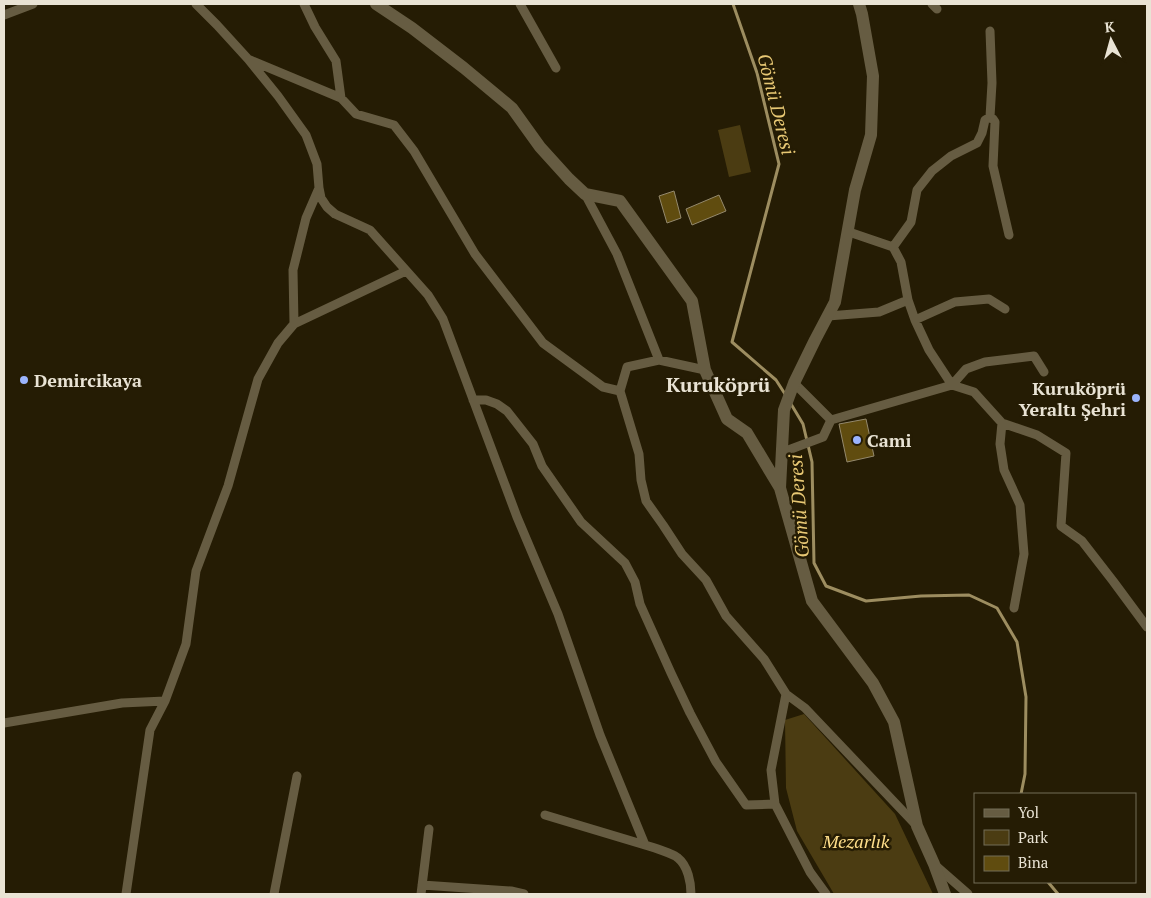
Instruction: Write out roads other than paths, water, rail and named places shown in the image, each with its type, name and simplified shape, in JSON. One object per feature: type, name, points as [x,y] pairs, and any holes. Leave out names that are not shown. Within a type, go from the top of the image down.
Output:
[{"type":"street","points":[[4,16],[33,4]]},
{"type":"street","points":[[196,4],[217,24],[248,59],[306,135],[317,164],[319,188],[327,207],[335,214],[370,230],[428,295],[443,319],[516,517],[558,614],[600,735],[645,845]]},
{"type":"street","points":[[304,4],[314,27],[336,61],[341,98]]},
{"type":"street","points":[[376,4],[412,28],[512,108],[540,147],[569,180],[585,194],[617,254],[659,360]]},
{"type":"street","points":[[520,4],[556,68]]},
{"type":"street","points":[[780,488],[784,410],[794,382],[835,302],[855,190],[871,135],[873,76],[860,5]]},
{"type":"street","points":[[990,31],[992,83],[990,117],[993,118],[995,124],[993,166],[1009,235]]},
{"type":"street","points":[[248,59],[341,98],[356,114],[394,125],[414,151],[475,254],[543,343],[603,387],[620,391]]},
{"type":"street","points":[[892,247],[911,222],[917,190],[932,171],[951,156],[977,143],[985,120],[990,117]]},
{"type":"street","points":[[294,324],[293,270],[306,218],[319,188]]},
{"type":"street","points":[[585,194],[620,200],[692,301],[705,370],[727,419],[747,432],[780,488],[812,601],[873,684],[894,722],[917,826],[945,894]]},
{"type":"street","points":[[849,232],[892,247],[901,262],[908,300],[915,320],[929,350],[952,385],[974,392],[1002,423],[1037,435],[1066,453],[1062,526],[1082,541],[1147,627]]},
{"type":"street","points":[[126,894],[150,730],[165,701],[186,644],[196,571],[228,486],[258,379],[278,343],[294,324],[406,271]]},
{"type":"street","points":[[915,320],[955,302],[963,301],[989,299],[1005,309]]},
{"type":"street","points":[[828,316],[879,312],[908,300]]},
{"type":"street","points":[[783,452],[823,437],[832,420],[952,385],[966,369],[985,362],[1034,356],[1044,372]]},
{"type":"street","points":[[705,370],[659,360],[627,367],[620,391],[639,454],[641,480],[646,501],[682,554],[706,580],[726,616],[764,659],[786,694],[805,708],[917,826]]},
{"type":"street","points":[[794,382],[832,420]]},
{"type":"street","points":[[474,400],[486,400],[497,404],[507,411],[533,444],[542,466],[581,522],[625,563],[635,582],[640,604],[690,712],[716,762],[746,805],[775,804]]},
{"type":"street","points":[[1002,423],[1000,444],[1004,470],[1020,505],[1024,554],[1014,608]]},
{"type":"street","points":[[786,694],[770,770],[775,804],[810,872],[826,894]]},
{"type":"street","points":[[4,723],[122,703],[165,701]]},
{"type":"street","points":[[274,894],[297,776]]},
{"type":"street","points":[[545,815],[645,845],[678,858],[687,870],[691,885],[690,894]]},
{"type":"street","points":[[429,829],[421,890],[511,891],[524,894]]},
{"type":"street","points":[[934,864],[968,894]]},
{"type":"waterway","name":"Gömü Deresi","points":[[733,4],[757,73],[779,164],[732,342],[776,380],[785,394]]},
{"type":"waterway","name":"Gömü Deresi","points":[[791,404],[803,424],[812,462],[814,563],[826,586],[866,601],[921,596],[969,595],[997,608],[1017,642],[1026,697],[1025,774],[1021,793]]},
{"type":"waterway","name":"Gömü Deresi","points":[[1049,883],[1058,894]]},
{"type":"place","name":"Demircikaya","points":[[24,380]]},
{"type":"place","name":"Kuruköprü Yeraltı Şehri","points":[[1136,398]]},
{"type":"place","name":"Cami","points":[[857,440]]},
{"type":"district","name":"Kuruköprü","points":[[718,384]]},
{"type":"park label","name":"Mezarlık","points":[[856,841]]}]
